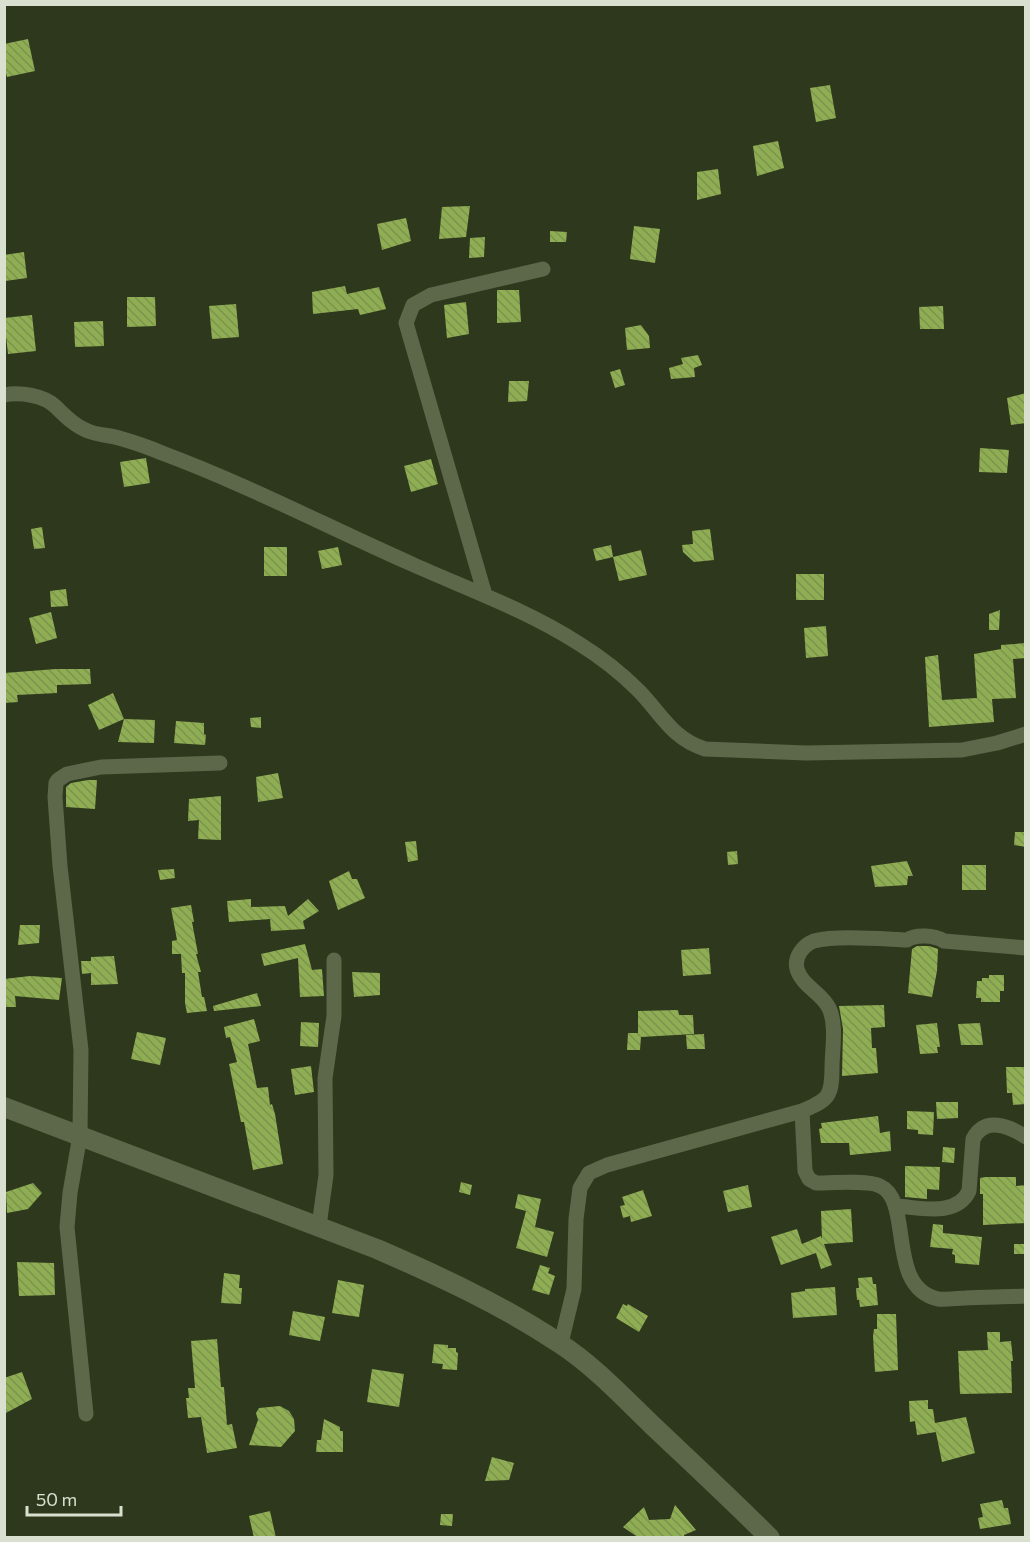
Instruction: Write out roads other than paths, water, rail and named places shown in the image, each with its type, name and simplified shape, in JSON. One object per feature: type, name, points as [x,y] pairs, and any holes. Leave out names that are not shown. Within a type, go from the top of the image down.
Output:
[{"type":"street","points":[[485,595],[406,323],[413,305],[431,295],[543,269]]},
{"type":"street","points":[[4,395],[28,394],[41,398],[54,405],[64,417],[87,431],[119,438],[163,453],[522,610],[579,643],[639,691],[679,736],[690,744],[705,749],[806,753],[962,750],[1026,734]]},
{"type":"street","points":[[86,1414],[67,1227],[69,1193],[80,1134],[81,1050],[60,866],[56,783],[66,774],[101,767],[220,763]]},
{"type":"street","points":[[561,1344],[574,1289],[578,1200],[580,1188],[589,1173],[607,1165],[802,1111],[826,1100],[832,1081],[832,1036],[829,1008],[811,990],[797,971],[797,957],[807,944],[831,939],[906,940],[912,936],[1026,948]]},
{"type":"street","points":[[319,1226],[326,1175],[325,1078],[334,1016],[334,960]]},
{"type":"street","points":[[4,1107],[319,1226],[429,1272],[506,1311],[561,1344],[621,1394],[770,1538]]},
{"type":"street","points":[[802,1111],[805,1171],[808,1179],[816,1183],[880,1186],[890,1196],[895,1206],[906,1267],[922,1292],[938,1299],[1026,1296]]},
{"type":"street","points":[[895,1206],[945,1209],[957,1206],[966,1198],[969,1191],[973,1139],[976,1133],[985,1127],[999,1125],[1012,1128],[1026,1137]]}]
